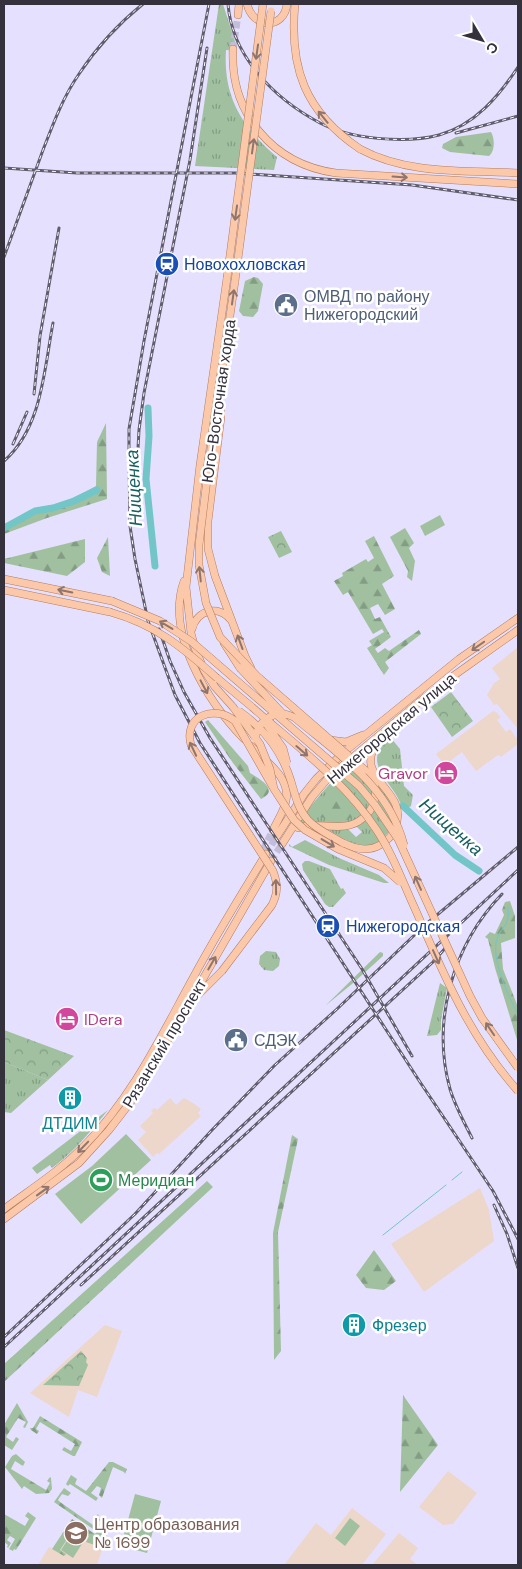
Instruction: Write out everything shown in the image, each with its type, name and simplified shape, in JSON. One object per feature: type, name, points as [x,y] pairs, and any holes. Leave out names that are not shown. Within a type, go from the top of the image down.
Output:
[{"type":"main road","points":[[238,15],[240,4]]},
{"type":"main road","points":[[247,4],[249,11],[254,17],[259,21],[268,23],[279,19],[285,12],[287,4]]},
{"type":"main road","name":"Юго-Восточная хорда","points":[[263,4],[200,465],[187,574],[186,587],[191,633],[204,670],[260,744],[270,769],[274,788],[284,806],[299,825],[345,853],[384,868],[398,880],[409,896]]},
{"type":"main road","name":"Юго-Восточная хорда","points":[[272,4],[209,463],[199,545],[199,565],[206,604],[220,637],[240,668],[325,756]]},
{"type":"main road","points":[[295,4],[293,42],[303,83],[323,117],[347,140],[376,157],[398,165],[518,173]]},
{"type":"main road","points":[[233,49],[234,76],[239,96],[246,112],[262,134],[281,152],[308,167],[330,172],[518,184]]},
{"type":"main road","points":[[219,389],[220,417],[207,534],[210,561],[245,656],[258,678],[267,688],[321,735],[329,740],[340,742],[353,740],[363,735]]},
{"type":"main road","points":[[187,574],[178,601],[179,613],[185,642],[196,670],[216,708],[262,757]]},
{"type":"main road","name":"Юго-Восточная хорда","points":[[4,579],[112,601],[160,621],[192,642],[358,786],[375,805],[398,839],[470,996],[482,1018],[518,1068]]},
{"type":"main road","name":"Юго-Восточная хорда","points":[[4,590],[95,608],[141,622],[172,640],[252,707],[350,795],[367,816],[386,846],[458,1005],[490,1056],[518,1091]]},
{"type":"main road","points":[[191,633],[197,617],[210,611],[220,611],[233,622]]},
{"type":"main road","name":"Нижегородская улица","points":[[262,757],[279,775],[286,789],[286,801],[275,833],[316,779],[363,735],[459,659],[518,618]]},
{"type":"main road","name":"Нижегородская улица","points":[[282,844],[320,787],[330,776],[456,674],[518,630]]},
{"type":"main road","points":[[220,637],[251,670],[365,770],[374,782],[376,790],[374,804],[365,816],[352,825],[344,827],[315,825],[301,827],[286,837]]},
{"type":"main road","points":[[233,707],[272,741],[290,778]]},
{"type":"main road","points":[[252,707],[277,737],[283,748],[298,804],[307,819],[343,843],[358,849],[375,848],[387,840],[395,828],[398,815],[396,805],[373,770],[371,760],[373,749],[387,728]]},
{"type":"main road","points":[[187,1005],[222,971],[272,905],[276,897],[277,882],[273,871],[190,745],[190,733],[196,721],[200,717],[212,712],[225,714],[235,721],[274,788]]},
{"type":"main road","points":[[262,757],[255,742],[258,728],[268,717],[280,714],[290,715],[295,718],[369,781],[380,794],[398,826],[408,860]]},
{"type":"main road","name":"Рязанский проспект","points":[[4,1209],[68,1162],[85,1146],[122,1100],[148,1059],[265,852]]},
{"type":"main road","name":"Рязанский проспект","points":[[4,1219],[79,1163],[109,1130],[144,1083],[271,860]]},
{"type":"shaded area","points":[[518,647],[518,729],[497,704],[494,705],[487,695],[494,683],[500,679],[492,668]]},
{"type":"shaded area","points":[[493,711],[501,717],[497,720],[506,732],[510,729],[518,740],[518,744],[501,757],[498,755],[476,771],[462,752],[445,765],[436,754]]},
{"type":"shaded area","points":[[170,1098],[176,1105],[184,1098],[193,1103],[201,1109],[198,1113],[201,1116],[159,1154],[157,1153],[153,1157],[138,1140],[146,1132],[140,1126],[153,1113],[151,1111],[154,1108],[157,1110]]},
{"type":"shaded area","points":[[480,1188],[489,1210],[494,1241],[424,1292],[391,1244]]},
{"type":"shaded area","points":[[105,1325],[122,1331],[97,1397],[78,1390],[69,1417],[30,1393]]},
{"type":"shaded area","points":[[448,1471],[477,1493],[453,1524],[443,1525],[419,1507]]},
{"type":"shaded area","points":[[352,1508],[386,1534],[362,1565],[284,1565],[316,1523],[331,1535]]},
{"type":"shaded area","name":"Центр образования № 1699","points":[[71,1522],[104,1544],[97,1565],[38,1565],[49,1547],[53,1549]]},
{"type":"shaded area","points":[[399,1533],[418,1548],[410,1559],[418,1565],[372,1565]]},
{"type":"green space","points":[[219,4],[223,4],[237,48],[237,51],[226,50],[226,67],[232,97],[237,110],[254,134],[277,157],[274,170],[195,166]]},
{"type":"green space","points":[[491,132],[494,145],[489,156],[450,152],[442,148],[443,144],[456,137]]},
{"type":"green space","points":[[254,277],[258,278],[263,284],[258,311],[253,317],[243,316],[239,311],[245,281]]},
{"type":"green space","points":[[106,423],[107,499],[4,534],[4,525],[74,498],[96,486],[97,442]]},
{"type":"green space","points":[[440,515],[445,525],[425,536],[420,526]]},
{"type":"green space","points":[[405,528],[414,543],[409,548],[415,561],[412,581],[407,577],[408,571],[390,537]]},
{"type":"green space","points":[[281,531],[292,552],[279,558],[268,537]]},
{"type":"green space","points":[[374,536],[394,576],[382,584],[395,609],[385,615],[378,604],[370,608],[375,619],[380,617],[391,637],[375,649],[378,653],[385,648],[389,651],[419,630],[421,634],[385,662],[389,668],[384,675],[367,648],[372,645],[369,641],[384,632],[382,629],[373,634],[348,592],[343,595],[334,581],[343,576],[342,573],[366,559],[368,562],[374,558],[365,541]]},
{"type":"green space","points":[[108,537],[110,576],[102,572],[97,558]]},
{"type":"green space","points":[[85,539],[85,562],[67,576],[4,563],[4,559]]},
{"type":"green space","points":[[451,692],[473,721],[452,737],[431,707]]},
{"type":"green space","points":[[208,720],[248,766],[250,773],[259,778],[269,788],[266,796],[261,799],[233,763],[205,722]]},
{"type":"green space","points":[[391,738],[400,749],[404,786],[413,795],[411,806],[403,811],[394,791],[378,765],[377,756],[381,747]]},
{"type":"green space","points":[[352,762],[373,790],[370,804],[364,813],[346,823],[298,825],[310,807]]},
{"type":"green space","points":[[376,781],[393,807],[393,822],[386,836],[380,841],[366,846],[346,840],[327,829],[348,829],[356,837],[362,832],[356,826],[367,818]]},
{"type":"green space","points":[[331,787],[343,799],[345,809],[353,812],[353,816],[347,820],[341,820],[342,815],[337,810],[334,811],[334,818],[330,821],[319,816],[328,811]]},
{"type":"green space","points":[[305,840],[339,858],[379,875],[389,883],[329,865],[289,846],[289,844],[292,847]]},
{"type":"green space","points":[[305,861],[330,869],[341,889],[343,888],[346,893],[333,907],[325,904],[303,870],[302,864]]},
{"type":"green space","points":[[510,901],[515,916],[515,938],[501,943],[503,969],[518,1007],[518,1043],[488,939],[485,937],[490,932],[495,934],[504,915],[502,910],[505,902]]},
{"type":"green space","points":[[266,951],[276,952],[280,959],[279,966],[273,971],[264,970],[259,964],[260,956]]},
{"type":"green space","points":[[380,952],[383,953],[383,956],[325,1006]]},
{"type":"green space","points":[[440,983],[447,988],[441,1030],[437,1035],[427,1036]]},
{"type":"green space","points":[[4,1030],[74,1056],[48,1080],[4,1062]]},
{"type":"green space","points":[[4,1062],[48,1080],[11,1113],[4,1112]]},
{"type":"green space","points":[[108,1110],[88,1134],[60,1162],[52,1168],[50,1165],[37,1174],[32,1168]]},
{"type":"green space","name":"Меридиан","points":[[126,1134],[151,1160],[81,1224],[55,1194],[92,1166]]},
{"type":"green space","points":[[292,1135],[298,1139],[278,1232],[281,1351],[274,1360],[273,1233]]},
{"type":"green space","points":[[207,1181],[213,1187],[4,1382],[4,1364]]},
{"type":"green space","points":[[374,1250],[396,1281],[384,1290],[366,1288],[356,1275]]},
{"type":"green space","points":[[81,1351],[87,1358],[86,1362],[88,1365],[79,1386],[43,1385]]},
{"type":"green space","points":[[403,1395],[438,1445],[400,1492]]},
{"type":"green space","points":[[17,1403],[28,1422],[25,1428],[23,1427],[26,1422],[18,1418],[6,1437],[13,1442],[16,1437],[19,1439],[12,1450],[4,1445],[4,1425]]},
{"type":"green space","points":[[40,1416],[82,1442],[75,1456],[62,1450],[64,1447],[71,1451],[75,1444],[40,1422],[36,1429],[39,1431],[37,1434],[31,1430],[30,1428],[33,1428]]},
{"type":"green space","points":[[16,1454],[25,1462],[23,1466],[15,1461],[11,1469],[46,1490],[50,1483],[47,1481],[50,1477],[52,1489],[49,1493],[36,1494],[24,1486],[22,1489],[5,1467],[12,1456]]},
{"type":"green space","points":[[109,1462],[127,1469],[125,1474],[113,1467],[102,1498],[99,1495],[101,1488],[97,1486],[91,1493],[98,1498],[96,1501],[70,1484],[68,1486],[66,1484],[71,1475],[77,1479],[75,1484],[86,1491]]},
{"type":"green space","points":[[64,1488],[71,1493],[68,1496],[62,1494],[58,1500],[60,1502],[93,1525],[98,1518],[96,1516],[98,1514],[100,1520],[93,1529],[54,1502]]},
{"type":"green space","points":[[135,1494],[161,1501],[147,1553],[121,1546]]},
{"type":"green space","points":[[28,1512],[36,1518],[16,1550],[14,1549],[13,1551],[9,1549],[15,1539],[10,1536],[7,1540],[11,1543],[8,1548],[8,1545],[4,1542],[4,1514],[25,1526],[29,1519],[25,1516]]},
{"type":"green space","points":[[350,1518],[360,1526],[345,1546],[335,1538]]},
{"type":"green space","points":[[72,1519],[95,1534],[97,1532],[101,1533],[105,1526],[103,1522],[110,1526],[103,1548],[86,1542],[89,1536],[75,1527],[60,1550],[66,1554],[64,1556],[52,1549]]},
{"type":"green space","points":[[75,1528],[87,1536],[73,1558],[61,1550]]},
{"type":"waterway","name":"Нищенка","points":[[148,408],[149,436],[146,479],[155,566]]},
{"type":"waterway","name":"Нищенка","points":[[4,528],[35,511],[53,508],[74,501],[97,490]]},
{"type":"waterway","name":"Нищенка","points":[[403,806],[455,855],[479,871]]},
{"type":"waterway","name":"Нищенка","points":[[508,907],[507,922],[497,939],[496,956],[506,988],[518,1014]]},
{"type":"waterway","points":[[452,1180],[462,1172]]},
{"type":"waterway","points":[[383,1235],[446,1185]]},
{"type":"tunnel","points":[[233,49],[238,15]]},
{"type":"tunnel","points":[[263,850],[273,830]]},
{"type":"tunnel","points":[[266,854],[277,836]]},
{"type":"tunnel","points":[[271,861],[282,844]]},
{"type":"railway","points":[[4,257],[47,140],[68,92],[101,45],[143,4]]},
{"type":"railway","points":[[209,4],[144,341],[129,429],[130,526],[148,621],[175,695],[200,743],[493,1191],[518,1239]]},
{"type":"railway","points":[[228,4],[231,23],[238,42],[247,59],[272,89],[303,113],[320,123],[346,133],[394,139],[425,138],[439,135],[475,117],[494,99],[518,67]]},
{"type":"railway","points":[[136,484],[139,430],[144,393],[190,160],[207,48]]},
{"type":"railway","points":[[456,133],[518,116]]},
{"type":"railway","points":[[4,168],[77,173],[235,173],[412,185],[518,200]]},
{"type":"railway","points":[[34,394],[40,336],[59,228]]},
{"type":"railway","points":[[4,461],[17,448],[34,415],[44,379],[53,323]]},
{"type":"railway","points":[[13,444],[27,412]]},
{"type":"railway","points":[[159,629],[170,661],[184,692],[210,738],[362,969],[412,1056]]},
{"type":"railway","points":[[4,1337],[135,1214],[275,1065],[425,925],[518,847]]},
{"type":"railway","points":[[4,1347],[518,870]]},
{"type":"railway","points":[[472,1138],[450,1089],[443,1037],[445,1010],[450,985],[459,960],[485,914],[502,894]]},
{"type":"railway","points":[[81,1285],[433,962],[448,945]]},
{"type":"railway","points":[[494,1205],[507,1234],[518,1268]]},
{"type":"place","name":"Новохохловская","points":[[167,264]]},
{"type":"place","name":"ОМВД по району Нижегородский","points":[[286,305]]},
{"type":"place","name":"Gravor","points":[[446,773]]},
{"type":"place","name":"Нижегородская","points":[[328,926]]},
{"type":"place","name":"IDera","points":[[67,1019]]},
{"type":"place","name":"СДЭК","points":[[236,1040]]},
{"type":"place","name":"ДТДИМ","points":[[70,1098]]},
{"type":"place","name":"Меридиан","points":[[101,1180]]},
{"type":"place","name":"Фрезер","points":[[354,1325]]},
{"type":"place","name":"Центр образования № 1699","points":[[76,1533]]}]
